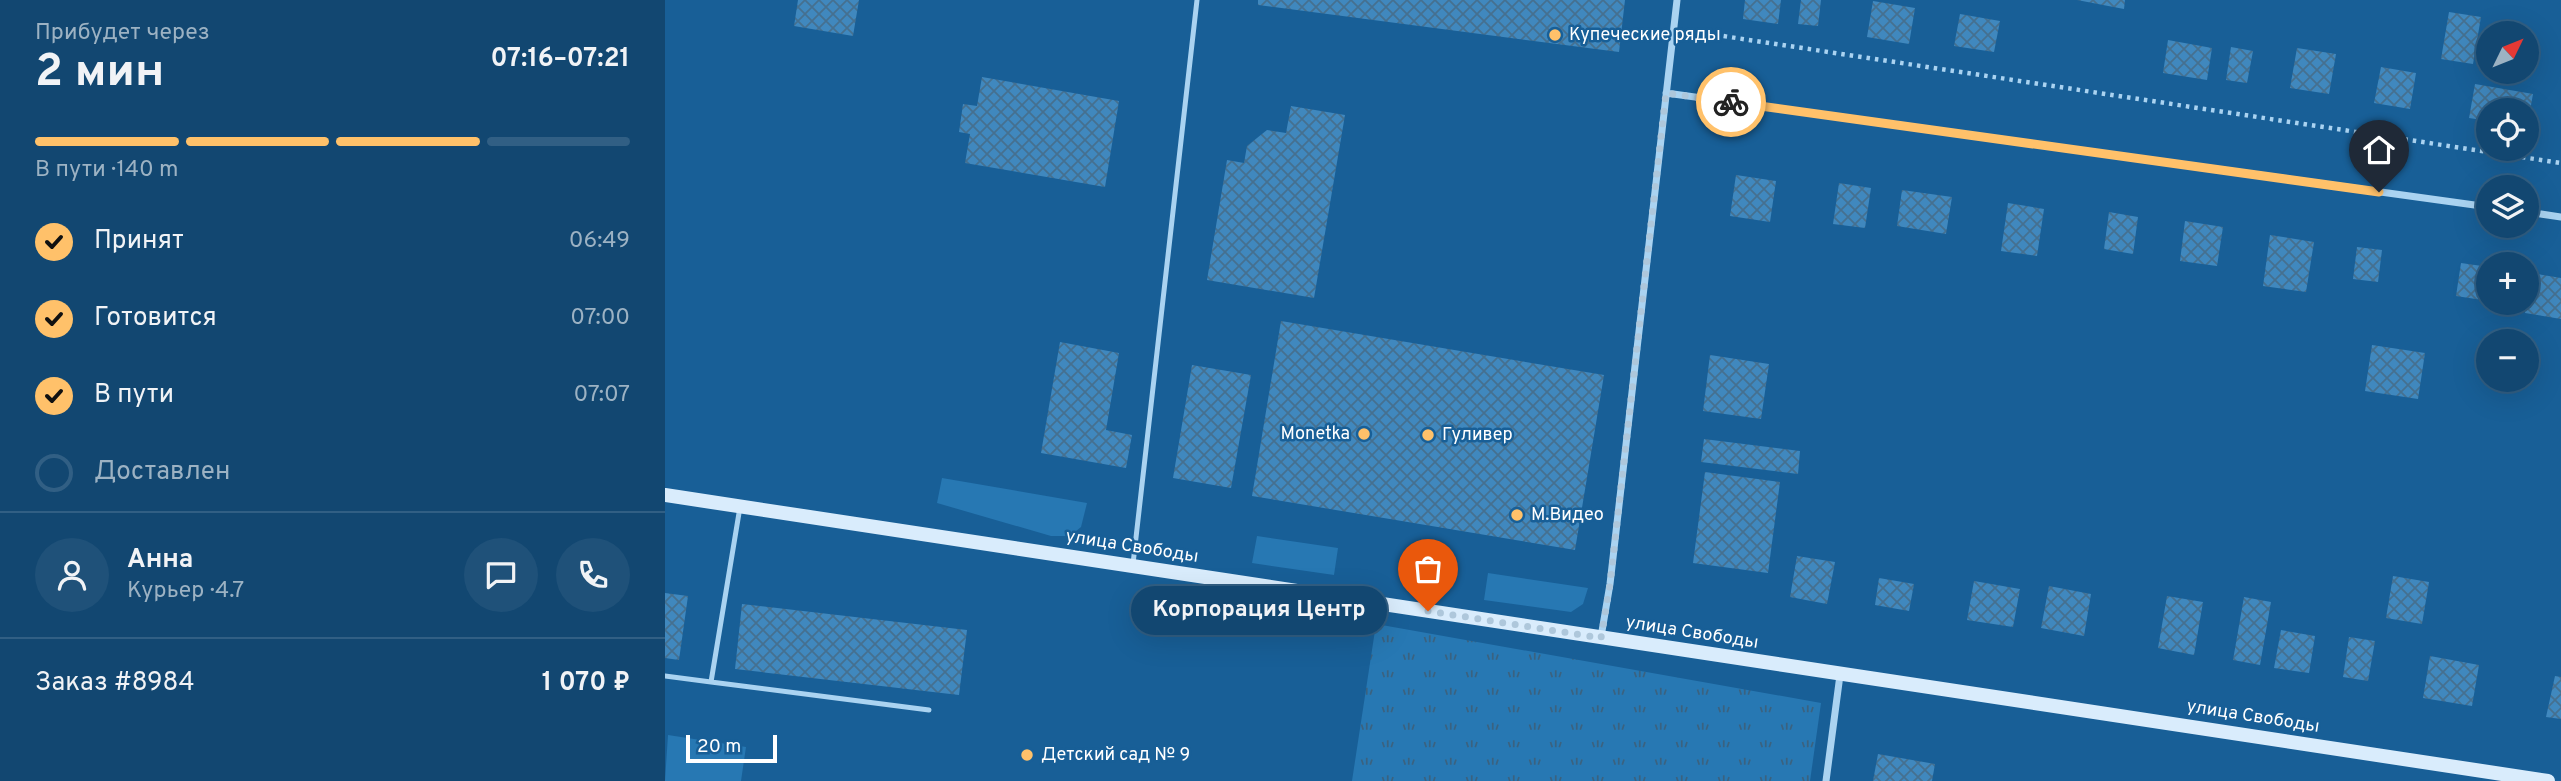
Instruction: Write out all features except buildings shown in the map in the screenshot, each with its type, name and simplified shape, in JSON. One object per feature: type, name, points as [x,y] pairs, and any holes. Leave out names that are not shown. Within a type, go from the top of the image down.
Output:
[{"type":"street","points":[[1601,638],[1610,584],[1677,0]]},
{"type":"street","points":[[1666,93],[2476,205]]},
{"type":"street","points":[[2539,214],[2561,217]]},
{"type":"street","name":"улица Свободы","points":[[665,495],[2548,781]]},
{"type":"street","points":[[1826,781],[1840,675]]},
{"type":"lane","points":[[1133,566],[1197,0]]},
{"type":"lane","points":[[711,682],[740,507]]},
{"type":"lane","points":[[665,676],[929,710]]},
{"type":"path","points":[[1674,28],[2561,163]]},
{"type":"green space","points":[[942,478],[1087,503],[1081,527],[1070,536],[1051,536],[937,503]]},
{"type":"green space","points":[[1257,536],[1338,548],[1334,575],[1252,563]]},
{"type":"green space","points":[[1488,573],[1588,588],[1583,604],[1571,612],[1484,600]]},
{"type":"green space","points":[[1376,624],[1821,703],[1810,781],[1352,781]]},
{"type":"green space","points":[[668,735],[746,747],[741,781],[665,781]]},
{"type":"way so far","points":[[1428,611],[1601,638],[1610,584],[1666,93],[1731,102]]},
{"type":"place","name":"Купеческие ряды","points":[[1555,35]]},
{"type":"place","name":"Monetka","points":[[1364,434]]},
{"type":"place","name":"Гуливер","points":[[1428,435]]},
{"type":"place","name":"М.Видео","points":[[1517,515]]},
{"type":"place","name":"Корпорация Центр","points":[[1428,611]]},
{"type":"place","name":"Детский сад № 9","points":[[1027,755]]},
{"type":"route","points":[[1731,102],[2379,192]]}]
